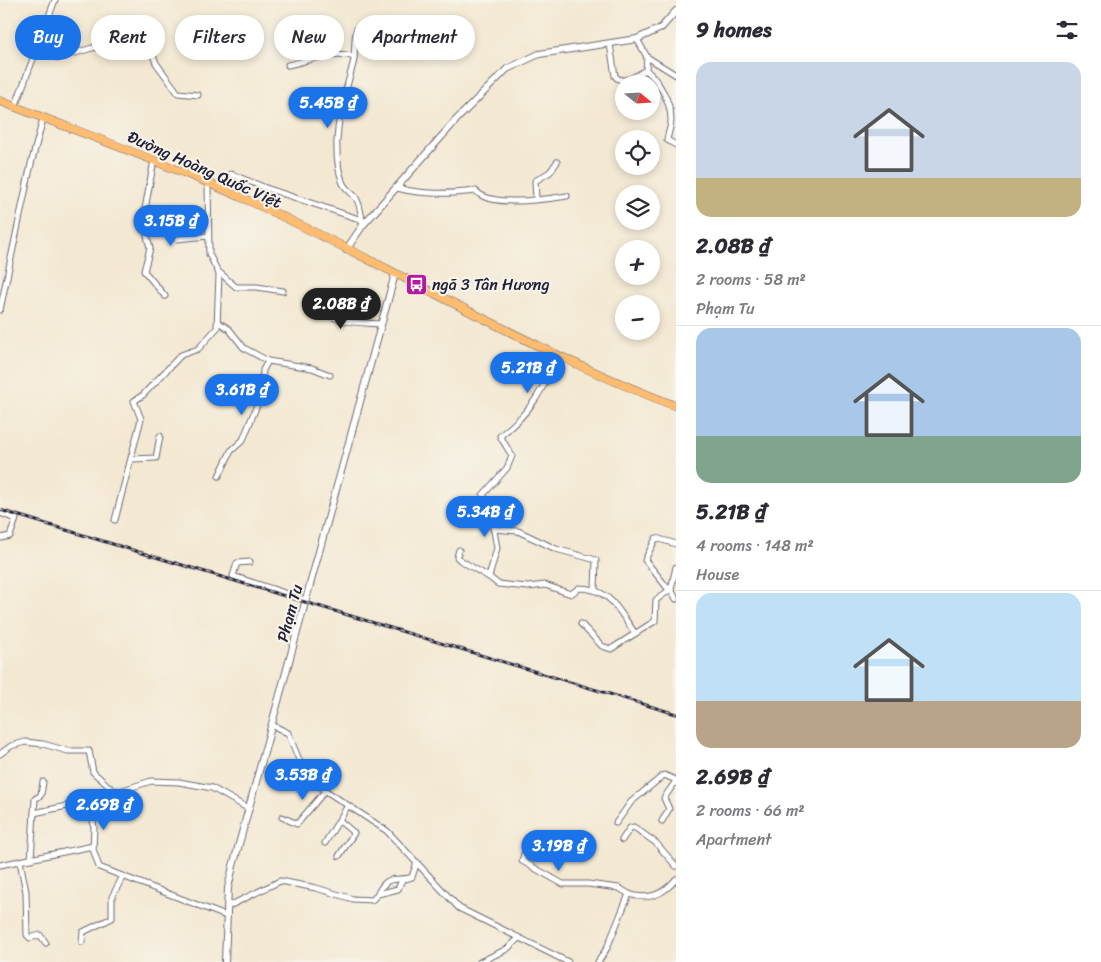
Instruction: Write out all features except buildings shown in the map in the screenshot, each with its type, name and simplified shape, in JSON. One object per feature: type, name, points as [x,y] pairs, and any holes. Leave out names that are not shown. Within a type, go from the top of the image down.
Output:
[{"type":"highway","name":"Đường Hoàng Quốc Việt","points":[[0,100],[43,119],[154,159],[252,202],[559,355],[676,406]]},
{"type":"street","points":[[49,15],[55,0]]},
{"type":"street","points":[[346,250],[363,222],[397,188],[458,118],[507,69],[539,54],[610,44],[637,38],[661,28],[676,12]]},
{"type":"street","points":[[81,51],[112,46],[144,32],[156,63],[178,93],[198,95]]},
{"type":"street","points":[[637,38],[648,57],[676,75]]},
{"type":"street","points":[[610,44],[615,76],[618,80],[622,81],[635,77],[646,70],[648,57]]},
{"type":"street","points":[[288,65],[326,55],[343,54],[354,57],[346,82],[335,150],[342,182],[357,199],[363,222]]},
{"type":"street","points":[[15,107],[32,60]]},
{"type":"street","points":[[646,70],[656,78],[665,100],[671,118],[667,140],[676,145]]},
{"type":"street","points":[[0,310],[31,164],[43,119]]},
{"type":"street","points":[[154,159],[143,220],[150,248],[144,271],[164,296]]},
{"type":"street","points":[[536,199],[535,181],[550,172],[557,162]]},
{"type":"street","points":[[231,174],[363,222]]},
{"type":"street","points":[[208,183],[209,254],[219,272],[234,286],[257,287],[283,292]]},
{"type":"street","points":[[397,188],[422,193],[456,194],[476,191],[482,197],[511,201],[567,196]]},
{"type":"street","points":[[143,220],[177,239],[208,236]]},
{"type":"street","points":[[115,520],[141,419],[134,401],[181,355],[198,349],[214,333],[218,322],[219,272]]},
{"type":"street","name":"Phạm Tu","points":[[225,962],[226,916],[230,878],[395,274]]},
{"type":"street","points":[[317,305],[326,315],[335,318],[381,324]]},
{"type":"street","points":[[218,322],[229,329],[244,348],[268,361],[312,368],[330,375]]},
{"type":"street","points":[[489,576],[497,548],[490,508],[483,495],[507,468],[512,456],[500,436],[513,427],[532,406],[559,355]]},
{"type":"street","points":[[219,476],[231,451],[243,440],[261,394],[262,374],[268,361]]},
{"type":"street","points":[[132,459],[156,458],[160,436]]},
{"type":"street","points":[[0,513],[16,519],[10,536],[1,538]]},
{"type":"street","points":[[493,528],[518,532],[556,549],[596,560],[595,589]]},
{"type":"street","points":[[676,544],[656,538],[645,560],[676,599]]},
{"type":"street","points":[[458,550],[457,557],[460,560],[502,585],[545,586],[571,594],[579,588],[595,589],[609,597],[635,633]]},
{"type":"street","points":[[250,562],[238,563],[233,576],[306,600]]},
{"type":"street","points":[[581,624],[602,646],[611,649],[655,621],[657,615],[655,603],[670,590],[676,567]]},
{"type":"street","points":[[272,725],[288,733],[300,762],[326,791],[347,807],[387,831],[459,908],[568,962]]},
{"type":"street","points":[[0,754],[11,746],[24,742],[43,744],[66,750],[89,751],[93,772],[114,791]]},
{"type":"street","points":[[616,823],[631,802],[664,775],[676,780],[664,798],[669,809],[662,821]]},
{"type":"street","points":[[31,859],[35,799],[41,795],[43,782]]},
{"type":"street","points":[[34,813],[90,801],[114,791],[145,782],[179,782],[212,788],[249,810]]},
{"type":"street","points":[[282,817],[297,824],[326,791]]},
{"type":"street","points":[[90,801],[94,828],[93,846],[99,867],[226,916]]},
{"type":"street","points":[[325,843],[347,807]]},
{"type":"street","points":[[339,856],[354,833],[340,821]]},
{"type":"street","points":[[622,840],[630,828],[634,827],[656,843],[676,866]]},
{"type":"street","points":[[0,865],[93,846]]},
{"type":"street","points":[[524,854],[522,861],[563,884],[588,884],[618,888],[638,897],[651,896],[668,889],[676,880]]},
{"type":"street","points":[[20,861],[26,892],[27,935],[30,938],[40,936],[46,943]]},
{"type":"street","points":[[227,907],[280,881],[316,888],[354,900],[372,900],[385,883],[394,879],[402,880],[412,877],[417,862]]},
{"type":"street","points":[[82,942],[83,932],[112,918],[112,896],[124,876]]},
{"type":"street","points":[[378,894],[398,889],[402,880]]},
{"type":"street","points":[[598,962],[607,948],[629,894]]},
{"type":"street","points":[[480,962],[507,949],[519,938]]},
{"type":"railway","points":[[0,510],[676,714]]},
{"type":"place","name":"ngã 3 Tân Hương","points":[[416,284]]}]
